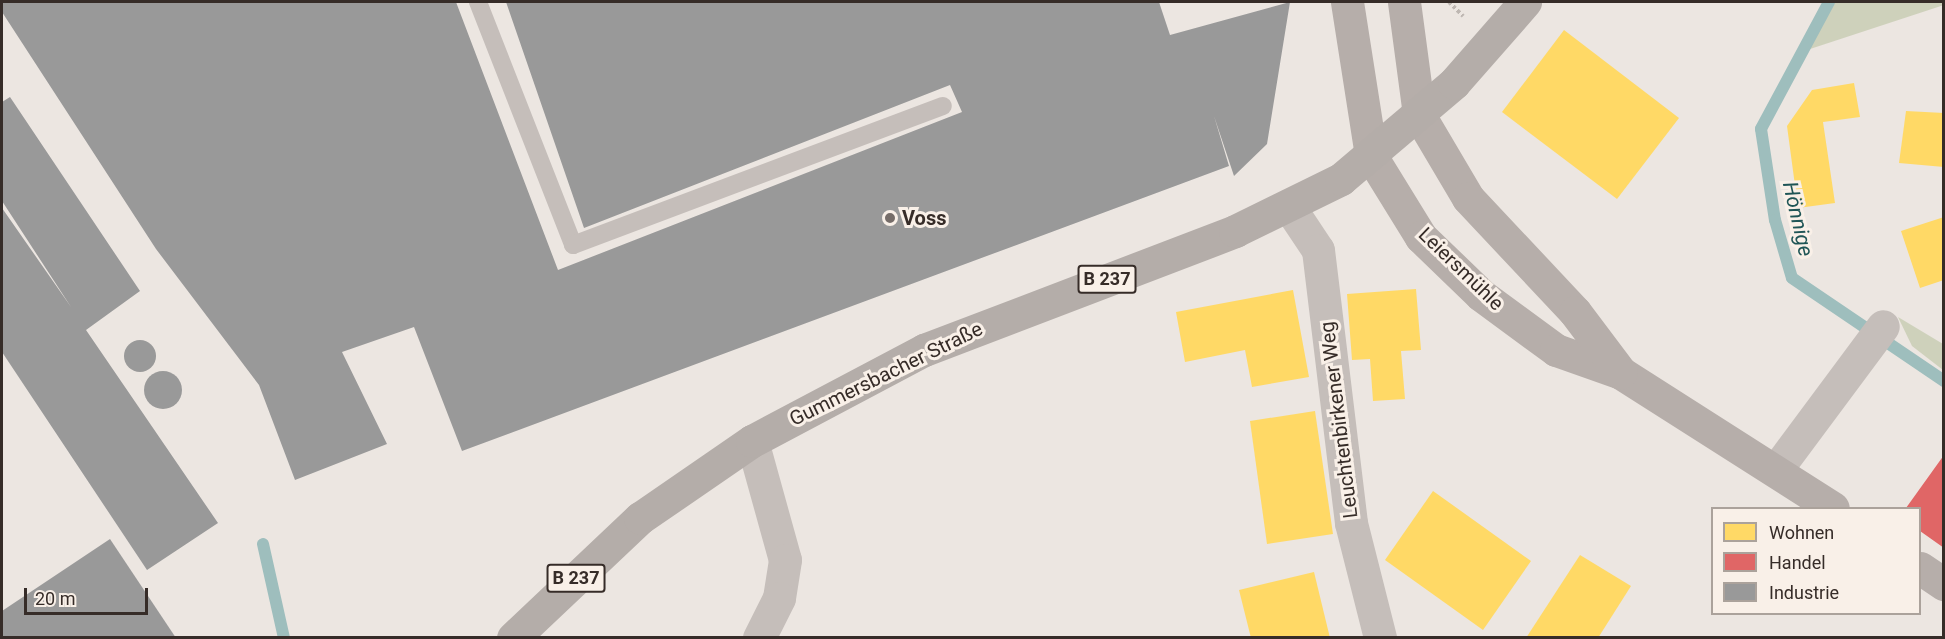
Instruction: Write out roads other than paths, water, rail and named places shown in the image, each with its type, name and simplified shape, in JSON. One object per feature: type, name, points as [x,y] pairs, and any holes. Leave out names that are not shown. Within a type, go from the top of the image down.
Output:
[{"type":"main road","name":"Leiersmühle","points":[[1347,2],[1371,156],[1421,237],[1482,295],[1556,350],[1621,373],[1832,507]]},
{"type":"main road","name":"Leiersmühle","points":[[1404,2],[1419,115],[1467,198],[1575,312],[1621,373]]},
{"type":"main road","name":"B 237","points":[[1371,156],[1419,115],[1525,2]]},
{"type":"main road","name":"Gummersbacher Straße","points":[[513,638],[640,518],[752,441],[924,350],[1290,208],[1371,156]]},
{"type":"main road","points":[[1921,569],[1944,584]]},
{"type":"street","name":"Leuchtenbirkener Weg","points":[[1290,208],[1318,250],[1351,523],[1380,638]]},
{"type":"street","points":[[1776,470],[1883,326]]},
{"type":"street","points":[[752,441],[785,560],[779,598],[759,638]]},
{"type":"lane","points":[[478,2],[573,245],[943,106]]},
{"type":"waterway","name":"Hönnige","points":[[1829,2],[1761,129],[1775,220],[1792,278],[1944,381]]},
{"type":"waterway","points":[[263,544],[284,638]]},
{"type":"place","name":"Voss","points":[[890,218]]}]
